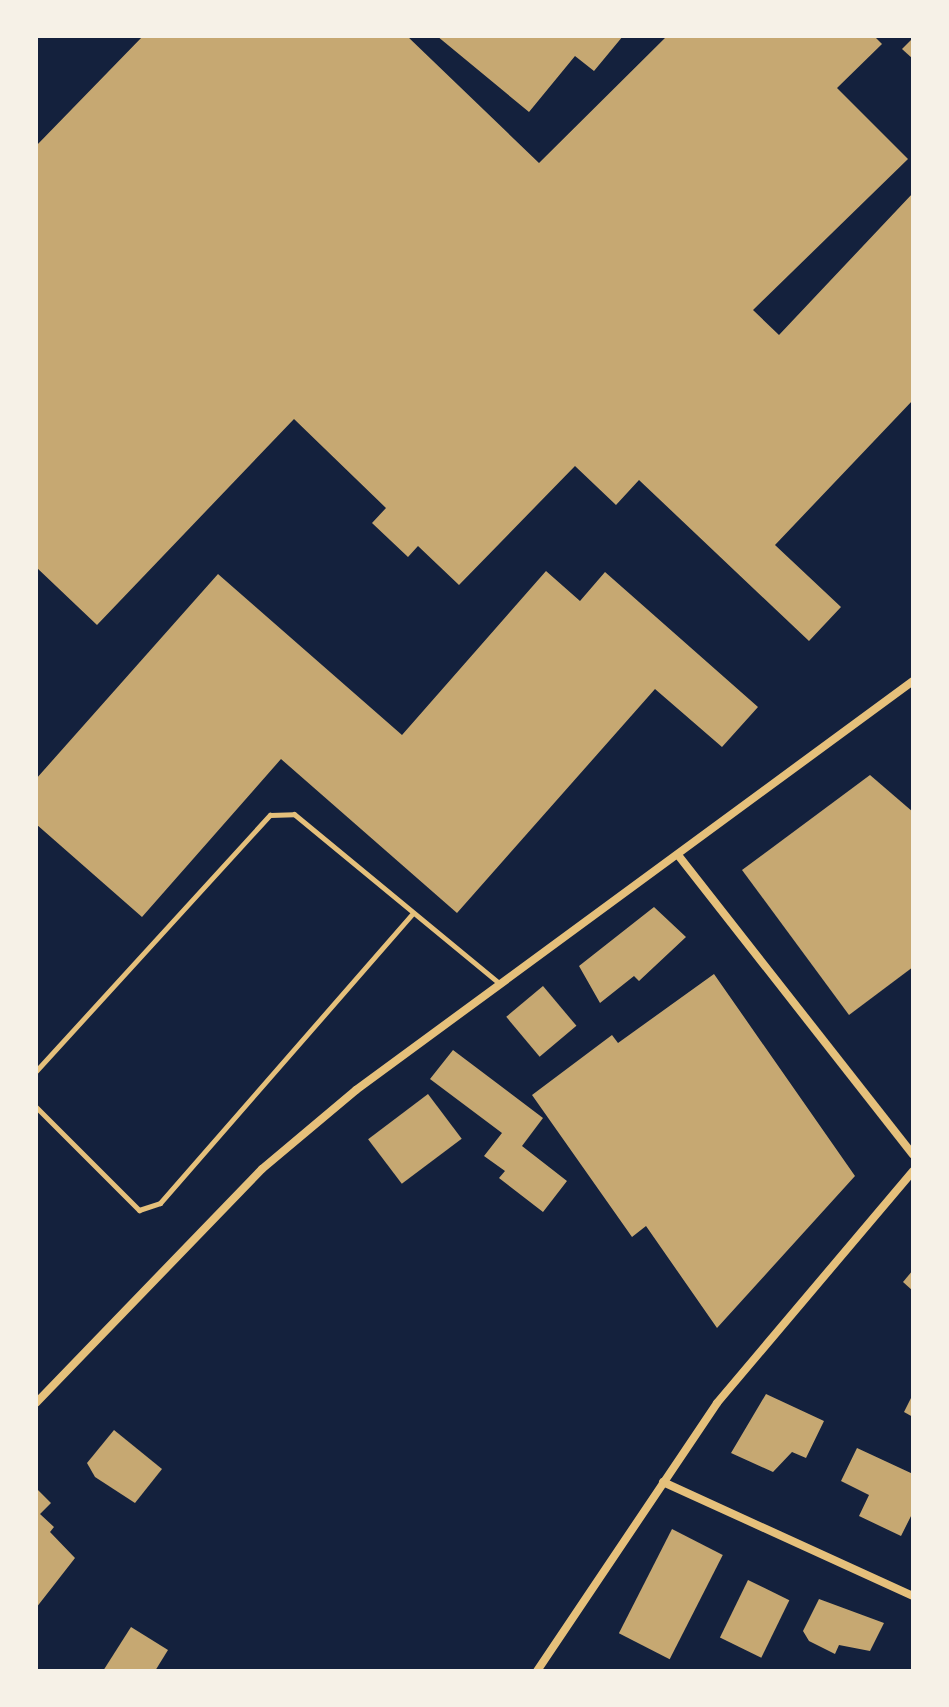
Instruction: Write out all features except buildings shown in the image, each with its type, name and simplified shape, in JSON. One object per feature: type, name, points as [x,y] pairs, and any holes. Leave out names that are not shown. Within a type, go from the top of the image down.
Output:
[{"type":"street","points":[[36,1403],[262,1169],[500,984],[913,681]]},
{"type":"street","points":[[678,855],[913,1155]]},
{"type":"street","points":[[537,1671],[663,1482],[761,1347],[913,1171]]},
{"type":"street","points":[[663,1482],[913,1596]]},
{"type":"lane","points":[[36,1071],[270,815],[294,814],[500,984]]},
{"type":"lane","points":[[36,1107],[139,1210],[160,1203],[413,913]]}]
